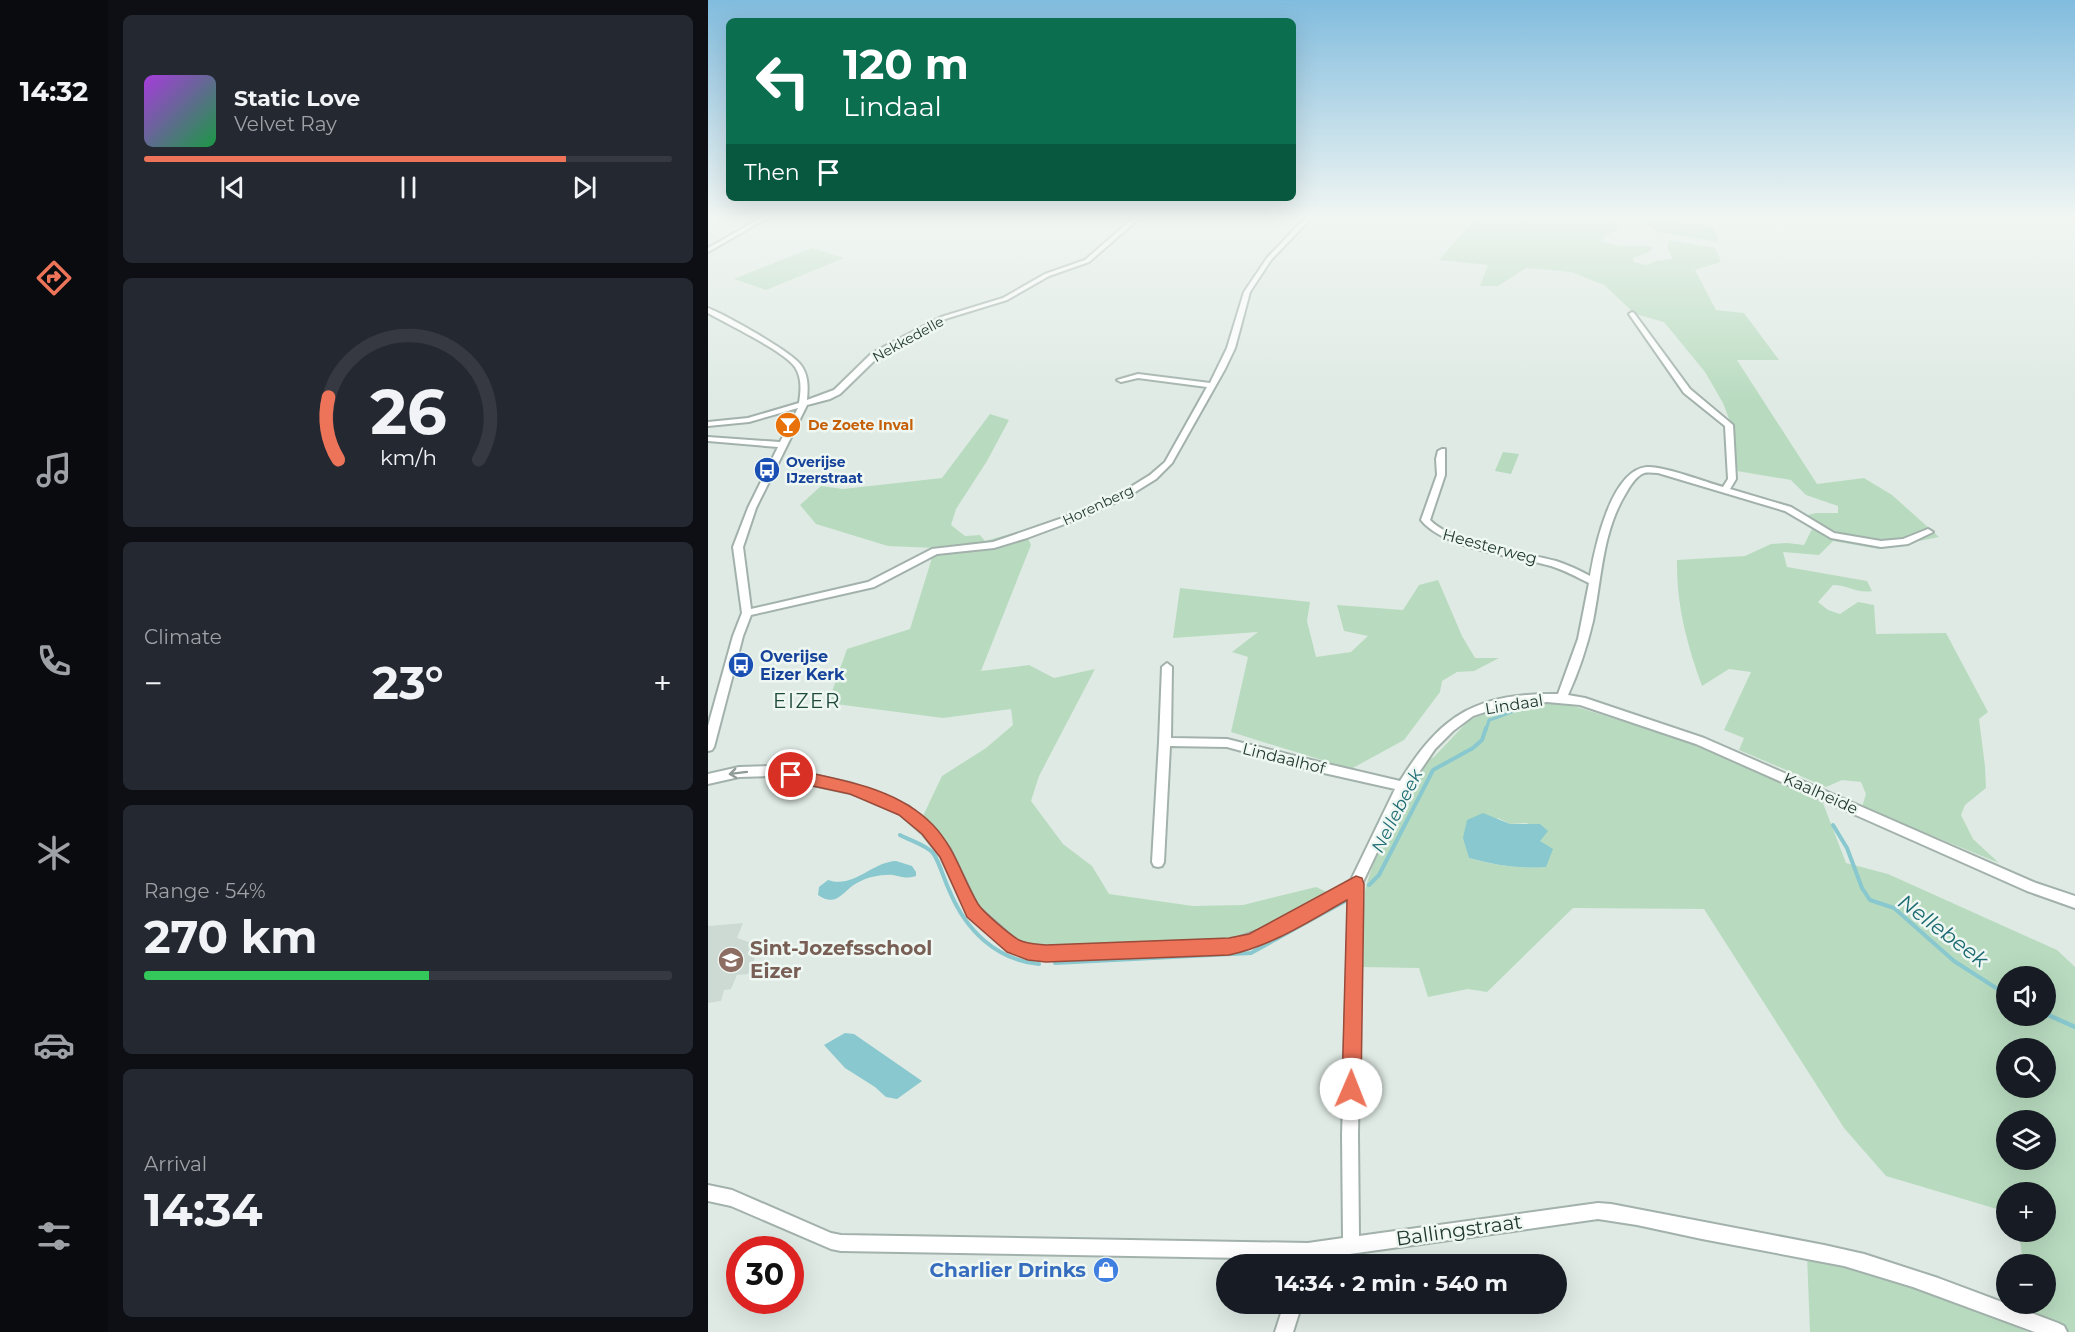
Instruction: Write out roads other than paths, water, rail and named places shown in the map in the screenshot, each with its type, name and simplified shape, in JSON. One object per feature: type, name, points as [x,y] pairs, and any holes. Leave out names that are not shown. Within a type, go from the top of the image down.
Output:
[{"type":"street","name":"Nekkedelle","points":[[708,424],[749,420],[837,392],[875,355],[928,325],[1005,299],[1041,278]]},
{"type":"street","name":"Horenberg","points":[[747,613],[871,585],[934,551],[994,545],[1024,536],[1077,517],[1124,495],[1153,477],[1168,463],[1212,385],[1231,348],[1247,292],[1256,278]]},
{"type":"street","points":[[708,310],[775,347],[791,359],[801,372],[805,384],[802,405],[752,508],[738,547],[747,613],[738,636],[708,747]]},
{"type":"street","points":[[1632,314],[1687,391],[1729,425],[1732,479],[1725,490]]},
{"type":"street","points":[[1121,380],[1138,376],[1212,385]]},
{"type":"street","points":[[708,439],[782,445]]},
{"type":"street","name":"Heesterweg","points":[[1442,451],[1441,475],[1425,520],[1431,529],[1471,544],[1558,565],[1594,581]]},
{"type":"street","name":"Lindaal","points":[[1356,884],[1402,786],[1434,743],[1450,726],[1469,713],[1492,704],[1562,697],[1577,664],[1607,517],[1616,500],[1637,472],[1653,470],[1788,509],[1831,535],[1881,544],[1905,542],[1928,531]]},
{"type":"street","points":[[1158,862],[1167,667]]},
{"type":"street","name":"Kaalheide","points":[[1562,697],[1700,741],[2032,887],[2075,902]]},
{"type":"street","name":"Lindaalhof","points":[[1165,742],[1227,743],[1402,786]]},
{"type":"street","points":[[708,779],[739,772],[771,771],[850,788],[904,810],[927,830],[946,853],[973,911],[1013,946],[1028,951],[1046,953],[1229,947],[1270,934],[1356,884]]},
{"type":"street","points":[[1351,1245],[1356,884]]},
{"type":"street","name":"Ballingstraat","points":[[708,1193],[732,1198],[831,1241],[841,1243],[1216,1255]]},
{"type":"street","name":"Ballingstraat","points":[[1320,1254],[1351,1245],[1598,1211],[1628,1214],[1703,1232],[1795,1247],[1864,1263],[1935,1285],[2058,1332]]},
{"type":"street","points":[[1284,1332],[1290,1314]]},
{"type":"water","points":[[1483,813],[1510,824],[1540,824],[1548,831],[1540,841],[1553,849],[1546,867],[1507,866],[1469,858],[1463,838],[1467,820]]},
{"type":"water","points":[[896,861],[912,866],[916,876],[907,878],[889,875],[875,876],[853,885],[836,899],[825,899],[818,895],[819,887],[828,880],[846,881],[887,862]]},
{"type":"water","points":[[845,1033],[854,1034],[922,1081],[897,1099],[886,1097],[875,1087],[845,1068],[824,1045]]},
{"type":"waterway","name":"Nellebeek","points":[[1486,730],[1489,720],[1542,703]]},
{"type":"waterway","name":"Nellebeek","points":[[1369,885],[1379,875],[1433,770],[1473,748],[1482,740],[1486,728]]},
{"type":"waterway","name":"Nellebeek","points":[[1833,825],[1847,848],[1862,888],[1870,900],[1894,908],[1954,961],[1996,988]]},
{"type":"waterway","name":"Nellebeek","points":[[900,835],[933,853],[957,906],[984,941],[1009,956],[1039,964]]},
{"type":"waterway","name":"Nellebeek","points":[[1055,963],[1251,953],[1347,900]]},
{"type":"waterway","name":"Nellebeek","points":[[2056,1018],[2075,1027]]},
{"type":"place","name":"De Zoete Inval","points":[[788,425]]},
{"type":"place","name":"Overijse IJzerstraat","points":[[767,470]]},
{"type":"place","name":"Overijse Eizer Kerk","points":[[741,665]]},
{"type":"place","name":"Sint-Jozefsschool Eizer","points":[[731,960]]},
{"type":"place","name":"Charlier Drinks","points":[[1106,1270]]},
{"type":"district","name":"EIZER","points":[[807,701]]}]
